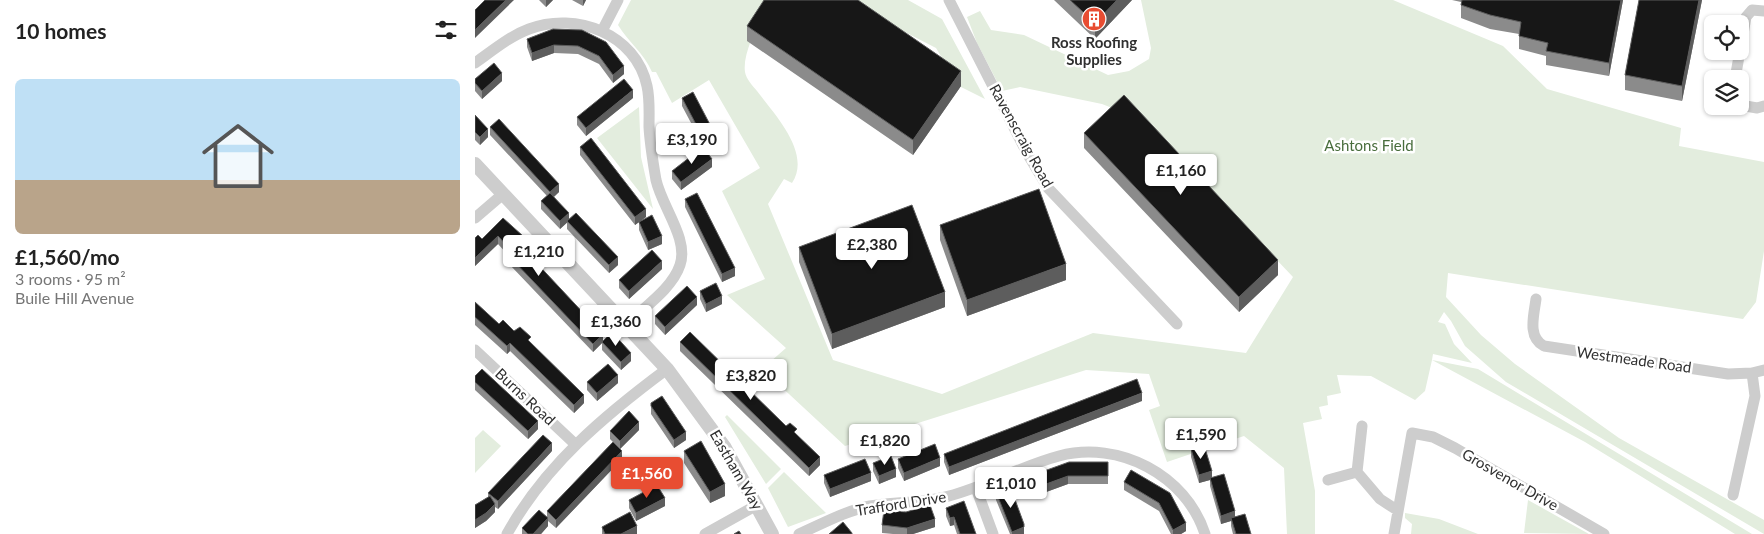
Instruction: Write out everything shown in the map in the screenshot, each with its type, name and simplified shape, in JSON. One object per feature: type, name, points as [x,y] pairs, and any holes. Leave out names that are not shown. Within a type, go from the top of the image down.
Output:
[{"type":"street","points":[[602,31],[618,0]]},
{"type":"street","name":"Ravenscraig Road","points":[[949,0],[1027,153],[1048,188],[1177,324]]},
{"type":"street","points":[[1737,70],[1746,16],[1752,10],[1764,11]]},
{"type":"street","points":[[475,63],[520,33],[539,26],[568,22],[602,31],[624,45],[639,65],[645,77],[649,98],[649,129],[657,183],[682,250],[680,266],[671,281],[627,324]]},
{"type":"street","points":[[1749,107],[1757,108],[1764,106]]},
{"type":"street","name":"Eastham Way","points":[[475,164],[627,324],[667,369],[725,448],[772,534]]},
{"type":"street","points":[[475,218],[503,194]]},
{"type":"street","name":"Westmeade Road","points":[[1532,306],[1533,332],[1535,338],[1544,346],[1728,374],[1752,373],[1764,370]]},
{"type":"street","name":"Burns Road","points":[[476,354],[575,444]]},
{"type":"street","points":[[507,534],[535,491],[575,444],[610,412],[667,369]]},
{"type":"street","points":[[1731,487],[1755,396],[1752,373]]},
{"type":"street","points":[[1752,410],[1764,413]]},
{"type":"street","points":[[1363,424],[1357,472],[1380,498],[1397,510],[1394,534]]},
{"type":"street","name":"Grosvenor Drive","points":[[1397,510],[1412,432],[1433,438],[1455,448],[1604,534]]},
{"type":"street","name":"Trafford Drive","points":[[799,534],[835,518],[868,507],[923,502],[976,488],[1058,456],[1089,453],[1121,457],[1154,470],[1183,493],[1193,507],[1205,534]]},
{"type":"street","points":[[1328,480],[1357,472]]},
{"type":"street","points":[[976,488],[993,534]]},
{"type":"street","points":[[705,534],[757,505]]},
{"type":"green space","name":"Ashtons Field","points":[[631,0],[770,0],[749,45],[746,55],[745,72],[750,82],[788,134],[797,159],[797,171],[792,183],[784,179],[768,204],[833,360],[942,394],[1093,333],[1246,353],[1293,277],[1145,121],[1102,104],[1020,87],[1002,91],[977,43],[967,17],[980,11],[991,30],[1024,35],[1108,75],[1129,71],[1149,59],[1151,48],[1141,0],[1393,0],[1503,46],[1547,89],[1681,128],[1679,146],[1764,162],[1764,251],[1756,302],[1743,319],[1448,273],[1446,297],[1481,335],[1515,364],[1619,438],[1764,520],[1764,534],[1506,382],[1465,346],[1444,312],[1438,322],[1445,324],[1454,344],[1472,363],[1433,354],[1425,391],[1415,400],[1371,376],[1337,375],[1341,393],[1327,396],[1328,405],[1319,407],[1322,419],[1303,423],[1315,491],[1315,534],[1287,534],[1284,468],[1244,436],[1167,462],[1149,410],[1160,406],[1149,374],[1086,370],[845,446],[762,369],[786,348],[727,295],[765,279],[722,191],[760,168],[709,80],[672,103],[656,72],[652,72],[645,59],[618,25]]},
{"type":"green space","points":[[843,0],[908,0],[942,19],[985,99],[959,86],[936,48]]},
{"type":"green space","points":[[639,107],[641,157],[653,209],[597,138]]},
{"type":"green space","points":[[1432,360],[1478,369],[1752,534],[1735,534],[1585,442]]},
{"type":"green space","points":[[727,415],[781,469],[766,484],[725,417]]},
{"type":"green space","points":[[483,430],[501,446],[475,473],[475,438]]},
{"type":"green space","points":[[784,472],[826,513],[788,527],[768,488]]},
{"type":"green space","points":[[1528,500],[1589,534],[1524,533]]},
{"type":"green space","points":[[1405,513],[1439,519],[1478,534],[1411,534],[1412,524],[1405,518]]},
{"type":"building","points":[[485,0],[506,0],[475,30],[475,10]]},
{"type":"building","points":[[764,0],[858,0],[961,71],[913,140],[747,26]]},
{"type":"building","points":[[1070,0],[1117,0],[1095,23]]},
{"type":"building","points":[[1462,0],[1621,0],[1609,63],[1546,51],[1548,43],[1519,36],[1521,22],[1490,15],[1461,5]]},
{"type":"building","points":[[1639,0],[1699,0],[1682,86],[1625,75]]},
{"type":"building","points":[[553,29],[582,30],[606,42],[624,66],[613,75],[599,56],[578,46],[554,45],[532,53],[527,39]]},
{"type":"building","points":[[494,63],[502,73],[482,91],[475,83],[475,79]]},
{"type":"building","points":[[624,79],[633,90],[586,128],[577,117]]},
{"type":"building","points":[[693,92],[717,138],[706,143],[682,98]]},
{"type":"building","points":[[1124,95],[1278,260],[1239,297],[1084,133]]},
{"type":"building","points":[[475,115],[488,129],[480,137],[475,132]]},
{"type":"building","points":[[499,119],[559,184],[550,192],[490,127]]},
{"type":"building","points":[[591,138],[646,209],[635,217],[580,147]]},
{"type":"building","points":[[703,147],[712,159],[681,182],[672,171]]},
{"type":"building","points":[[1039,189],[1066,264],[967,300],[940,225]]},
{"type":"building","points":[[550,193],[569,213],[560,221],[541,201]]},
{"type":"building","points":[[697,193],[735,268],[722,274],[685,199]]},
{"type":"building","points":[[912,205],[945,292],[832,334],[799,247]]},
{"type":"building","points":[[576,213],[618,257],[609,265],[567,221]]},
{"type":"building","points":[[652,215],[662,236],[648,242],[639,222]]},
{"type":"building","points":[[503,218],[523,236],[517,242],[603,334],[593,344],[510,257],[514,253],[498,236],[475,258],[475,238],[478,235],[482,239]]},
{"type":"building","points":[[652,250],[662,261],[629,291],[619,280]]},
{"type":"building","points":[[716,283],[722,296],[706,304],[700,291]]},
{"type":"building","points":[[687,286],[697,297],[665,327],[655,316]]},
{"type":"building","points":[[475,302],[499,324],[503,320],[514,331],[520,327],[531,337],[528,340],[584,395],[574,405],[510,343],[507,346],[475,317]]},
{"type":"building","points":[[612,332],[631,353],[621,362],[602,342]]},
{"type":"building","points":[[690,332],[786,426],[790,423],[797,429],[794,432],[820,457],[809,468],[680,342]]},
{"type":"building","points":[[608,364],[618,375],[597,393],[587,382]]},
{"type":"building","points":[[482,369],[538,421],[528,431],[475,382],[475,376]]},
{"type":"building","points":[[1137,379],[1142,393],[949,467],[944,454]]},
{"type":"building","points":[[662,396],[686,432],[674,440],[651,406],[651,403]]},
{"type":"building","points":[[629,411],[639,422],[620,441],[610,431]]},
{"type":"building","points":[[543,435],[552,443],[498,501],[488,493]]},
{"type":"building","points":[[701,441],[725,484],[710,492],[684,451]]},
{"type":"building","points":[[613,442],[622,451],[556,520],[547,511]]},
{"type":"building","points":[[935,444],[940,458],[904,473],[898,459]]},
{"type":"building","points":[[1204,445],[1212,471],[1199,475],[1191,449]]},
{"type":"building","points":[[891,456],[896,469],[879,476],[873,463]]},
{"type":"building","points":[[865,459],[871,473],[830,489],[824,475]]},
{"type":"building","points":[[1069,462],[1108,462],[1108,476],[1068,476],[1038,487],[1033,475]]},
{"type":"building","points":[[1131,470],[1170,493],[1186,523],[1173,530],[1159,503],[1124,482]]},
{"type":"building","points":[[1224,474],[1235,511],[1221,516],[1210,478]]},
{"type":"building","points":[[657,485],[665,498],[636,513],[629,500]]},
{"type":"building","points":[[1010,486],[1024,524],[1024,527],[1012,532],[996,492]]},
{"type":"building","points":[[490,496],[495,504],[475,520],[475,505]]},
{"type":"building","points":[[964,501],[976,534],[960,534],[954,517],[950,518],[946,508]]},
{"type":"building","points":[[930,505],[935,519],[907,528],[882,525],[884,510],[906,512]]},
{"type":"building","points":[[539,510],[548,518],[533,534],[528,534],[522,528]]},
{"type":"building","points":[[630,512],[637,526],[621,534],[605,534],[602,527]]},
{"type":"building","points":[[1245,514],[1251,534],[1236,534],[1231,518]]},
{"type":"building","points":[[843,522],[852,534],[829,534]]},
{"type":"place","name":"Ross Roofing Supplies","points":[[1094,19]]}]
